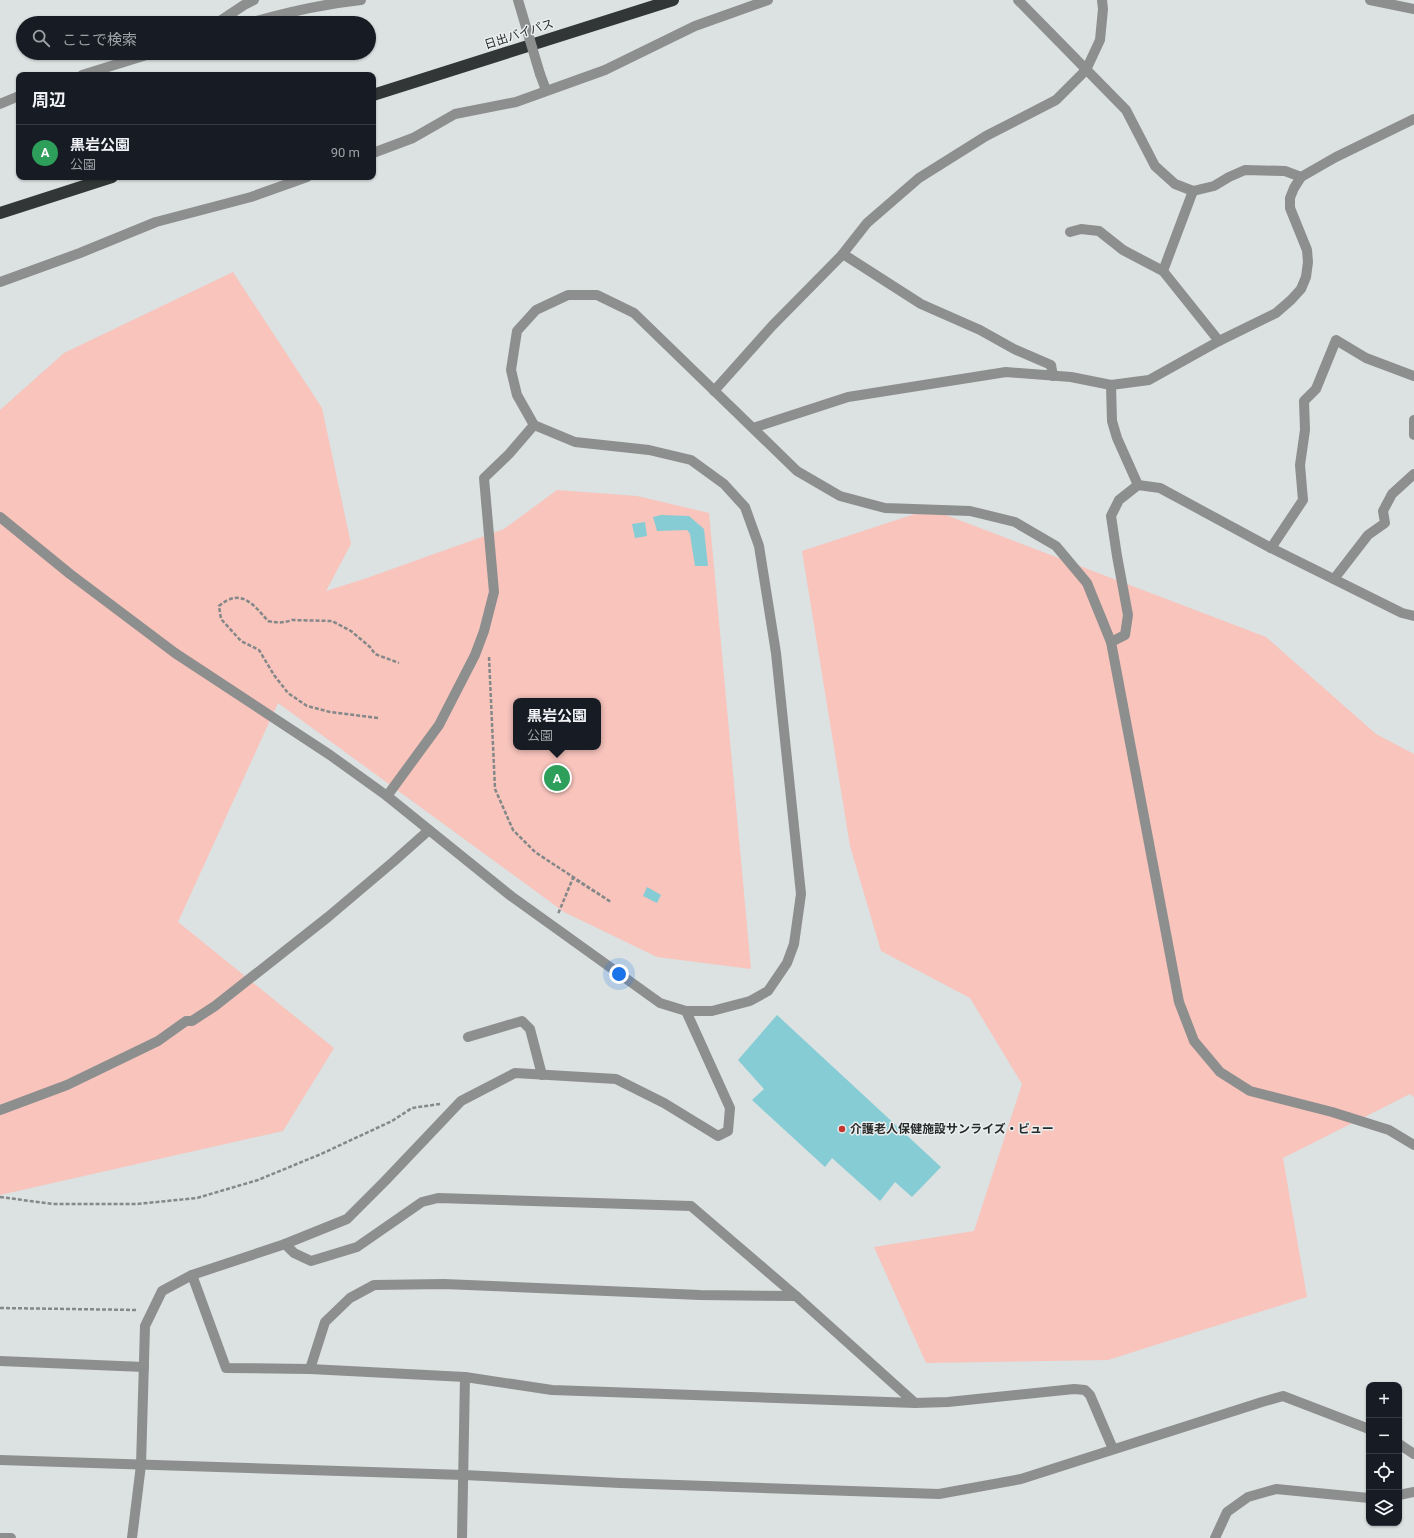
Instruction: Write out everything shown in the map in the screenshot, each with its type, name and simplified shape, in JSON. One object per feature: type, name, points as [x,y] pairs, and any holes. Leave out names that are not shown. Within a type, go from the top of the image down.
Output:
[{"type":"highway","name":"日出バイパス","points":[[376,94],[673,0]]},
{"type":"highway","points":[[0,213],[103,180]]},
{"type":"street","points":[[228,16],[254,0]]},
{"type":"street","points":[[272,16],[332,3],[360,0]]},
{"type":"street","points":[[518,0],[546,90]]},
{"type":"street","points":[[376,152],[413,138],[455,114],[516,102],[605,70],[695,26],[768,0]]},
{"type":"street","points":[[1018,0],[1126,110],[1155,166],[1175,184],[1193,191],[1214,186],[1245,170],[1285,171],[1301,177]]},
{"type":"street","points":[[714,391],[772,326],[843,254],[867,223],[919,178],[986,136],[1056,100],[1086,70],[1100,40],[1103,9],[1102,0]]},
{"type":"street","points":[[1370,0],[1414,9]]},
{"type":"street","points":[[92,72],[130,60]]},
{"type":"street","points":[[0,104],[16,97]]},
{"type":"street","points":[[753,428],[848,397],[1006,372],[1071,377],[1111,385],[1149,380],[1219,341],[1276,313],[1291,300],[1301,289],[1306,277],[1308,262],[1307,250],[1290,208],[1290,198],[1301,177],[1336,157],[1414,119]]},
{"type":"street","points":[[0,282],[80,253],[156,222],[250,197],[298,180]]},
{"type":"street","points":[[1163,270],[1193,191]]},
{"type":"street","points":[[1070,232],[1081,229],[1098,231],[1124,250],[1163,270],[1219,341]]},
{"type":"street","points":[[843,254],[921,304],[980,330],[1014,349],[1051,365],[1053,376]]},
{"type":"street","points":[[0,518],[70,574],[175,653],[330,755],[387,796],[511,896],[660,1003],[686,1011],[712,1011],[750,1001],[768,991],[787,963],[794,944],[801,894],[776,652],[759,546],[746,507],[724,484],[691,460],[649,450],[575,442],[534,425],[517,395],[511,370],[517,331],[536,310],[568,296],[597,296],[634,313],[796,471],[840,496],[885,508],[970,511],[1015,522],[1056,546],[1087,583],[1111,642],[1179,1002],[1194,1041],[1220,1072],[1250,1090],[1332,1112],[1389,1130],[1414,1145]]},
{"type":"street","points":[[1271,548],[1303,500],[1300,465],[1305,430],[1304,401],[1316,389],[1336,340],[1366,358],[1414,376]]},
{"type":"street","points":[[1111,385],[1112,421],[1117,438],[1138,485]]},
{"type":"street","points":[[1414,420],[1414,435]]},
{"type":"street","points":[[387,796],[439,725],[475,655],[484,631],[494,592],[484,478],[509,454],[534,425]]},
{"type":"street","points":[[1334,580],[1368,535],[1385,523],[1383,511],[1392,494],[1414,474]]},
{"type":"street","points":[[1111,642],[1125,635],[1128,615],[1111,516],[1119,500],[1138,485],[1160,488],[1334,580],[1402,613],[1414,616]]},
{"type":"street","points":[[0,1110],[67,1086],[158,1041],[186,1021],[192,1021],[198,1018],[328,917],[429,830]]},
{"type":"street","points":[[132,1538],[141,1465],[145,1326],[162,1291],[192,1275],[285,1244],[347,1219],[461,1101],[515,1073],[616,1079],[664,1103],[718,1136],[728,1131],[730,1108],[686,1011]]},
{"type":"street","points":[[468,1037],[522,1021],[530,1029],[542,1075]]},
{"type":"street","points":[[285,1244],[294,1253],[311,1261],[357,1247],[422,1202],[438,1198],[691,1206],[796,1296],[915,1403]]},
{"type":"street","points":[[192,1275],[226,1368],[310,1369],[465,1377],[552,1390],[915,1403],[948,1402],[1074,1389],[1085,1390],[1090,1395],[1113,1449]]},
{"type":"street","points":[[310,1369],[325,1322],[350,1298],[374,1285],[444,1284],[700,1295],[796,1296]]},
{"type":"street","points":[[0,1361],[144,1367]]},
{"type":"street","points":[[462,1538],[465,1377]]},
{"type":"street","points":[[0,1460],[939,1494],[1020,1479],[1283,1396],[1366,1428]]},
{"type":"street","points":[[1402,1446],[1414,1454]]},
{"type":"street","points":[[1215,1538],[1227,1512],[1248,1497],[1276,1489],[1366,1498]]},
{"type":"street","points":[[1402,1494],[1414,1492]]},
{"type":"street","points":[[0,1538],[11,1538]]},
{"type":"path","points":[[378,718],[330,712],[307,706],[288,693],[274,675],[259,650],[241,641],[221,619],[219,606],[230,598],[240,598],[250,601],[268,621],[277,623],[292,620],[332,621],[351,631],[370,647],[375,654],[399,663]]},
{"type":"path","points":[[488,652],[495,789],[513,830],[535,852],[611,902],[573,878]]},
{"type":"path","points":[[553,926],[573,878]]},
{"type":"path","points":[[0,1197],[53,1204],[137,1204],[197,1198],[258,1180],[321,1154],[392,1121],[412,1108],[461,1101]]},
{"type":"path","points":[[0,1308],[152,1311]]},
{"type":"shaded area","points":[[233,272],[322,408],[351,544],[326,591],[504,529],[557,490],[637,496],[709,513],[751,969],[657,957],[564,912],[278,703],[178,922],[334,1048],[283,1131],[0,1195],[0,410],[64,353]]},
{"type":"shaded area","points":[[930,509],[1266,637],[1376,734],[1414,754],[1414,1097],[1410,1094],[1283,1158],[1307,1297],[1108,1360],[926,1363],[874,1247],[974,1231],[1022,1084],[970,998],[881,951],[850,846],[802,551]]},
{"type":"building","points":[[661,515],[689,516],[704,529],[708,566],[695,566],[690,534],[687,530],[657,531],[653,517]]},
{"type":"building","points":[[645,522],[647,536],[635,538],[632,524]]},
{"type":"building","points":[[647,887],[661,895],[657,903],[643,896]]},
{"type":"building","name":"介護老人保健施設サンライズ・ビュー","points":[[777,1015],[941,1167],[912,1197],[895,1182],[880,1201],[832,1158],[825,1167],[752,1100],[764,1089],[738,1060]]},
{"type":"place","name":"黒岩公園","points":[[557,778]]},
{"type":"place","name":"介護老人保健施設サンライズ・ビュー","points":[[842,1129]]}]
